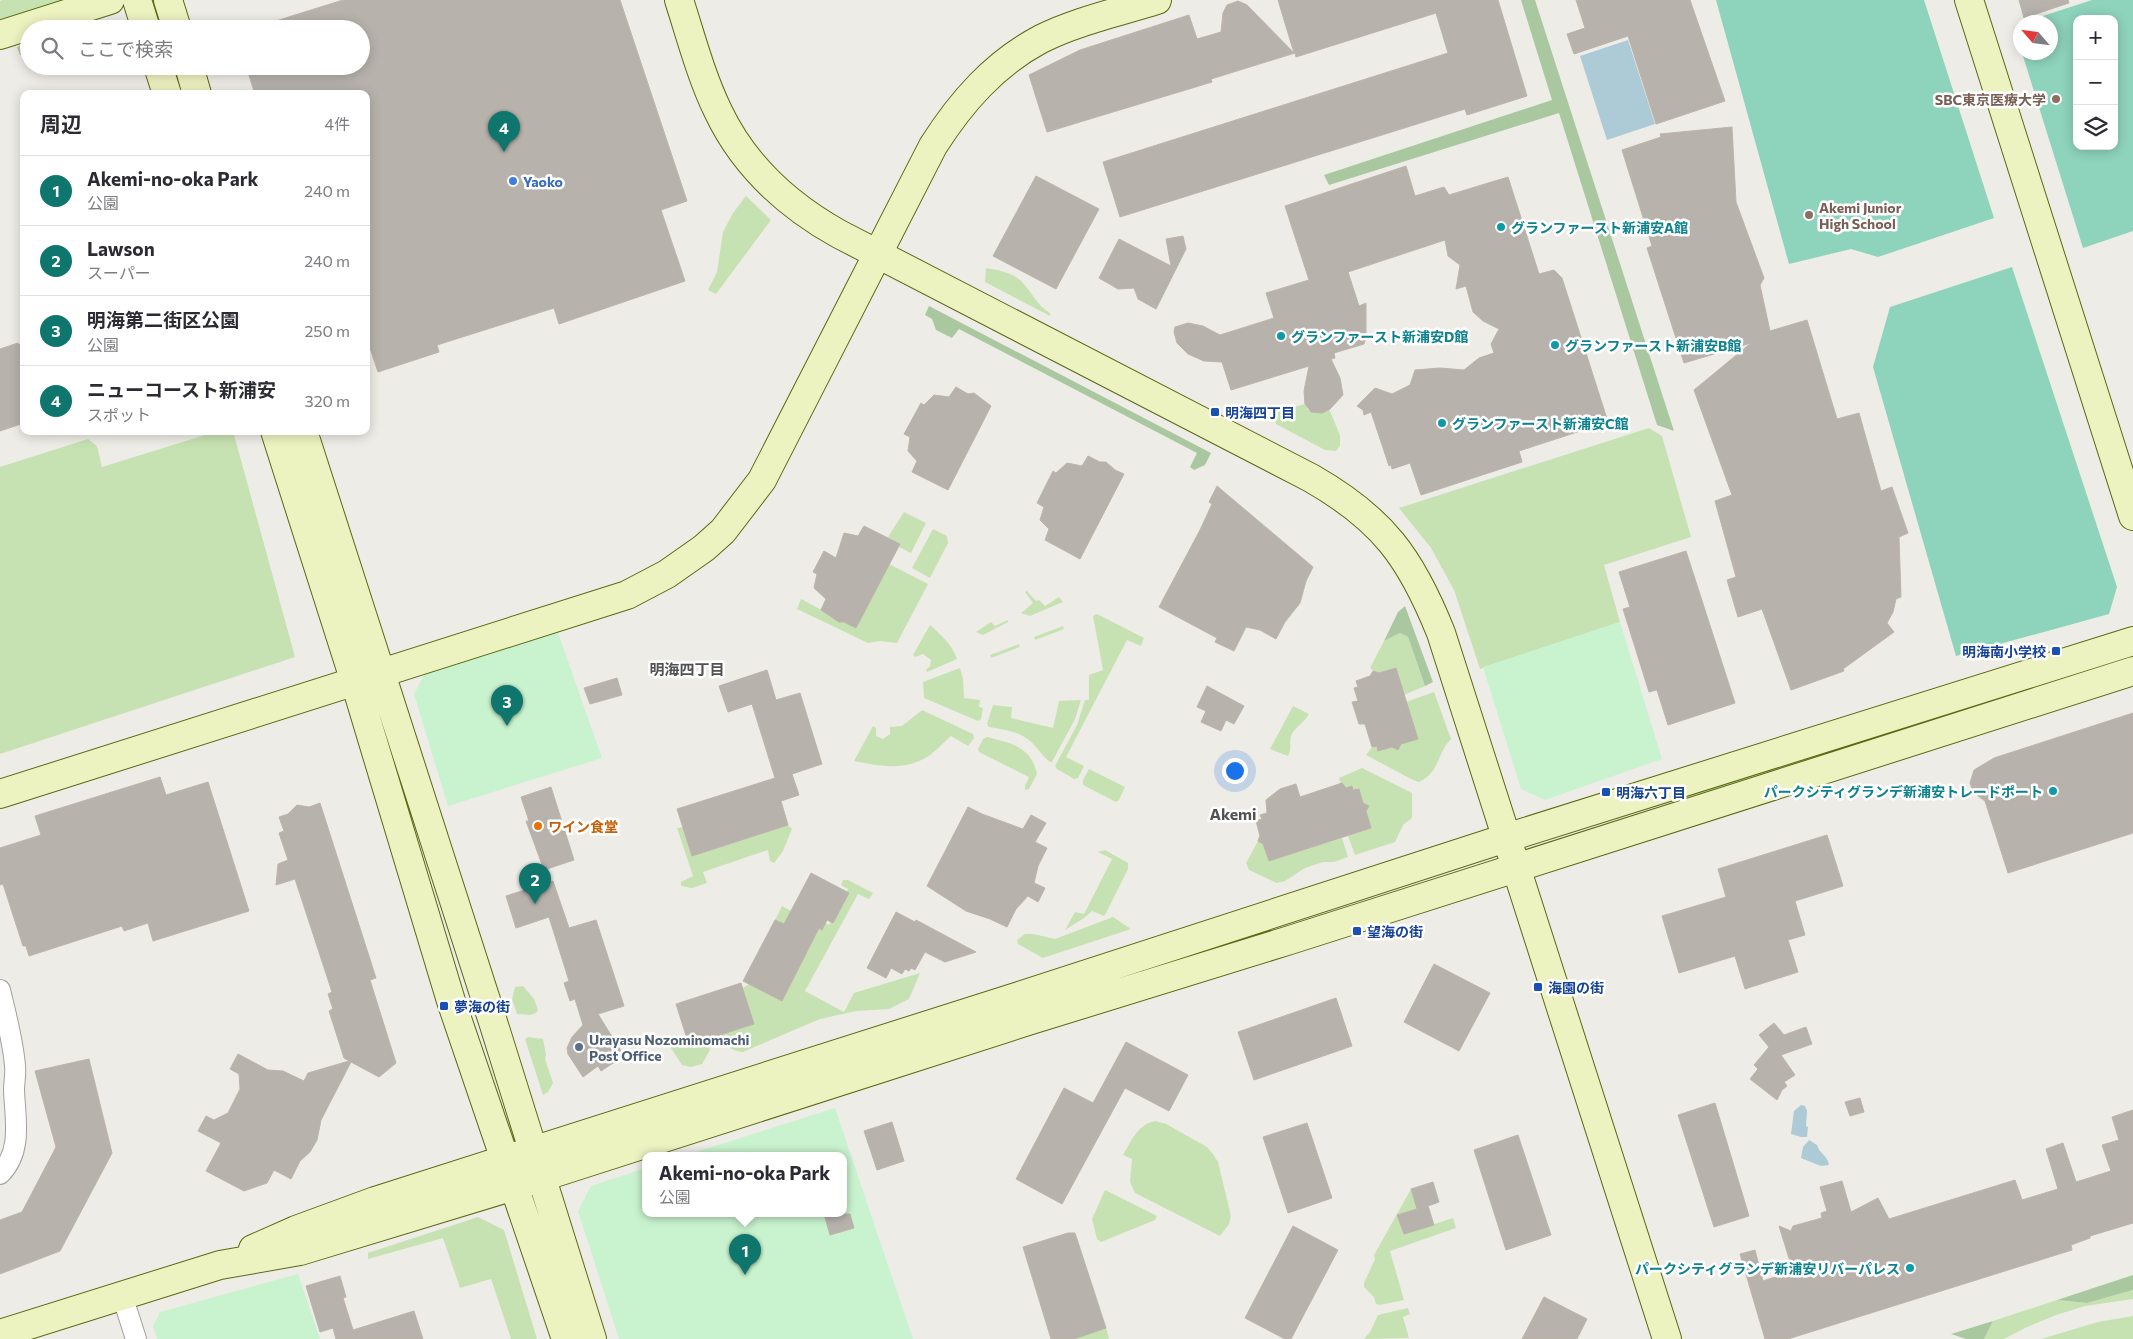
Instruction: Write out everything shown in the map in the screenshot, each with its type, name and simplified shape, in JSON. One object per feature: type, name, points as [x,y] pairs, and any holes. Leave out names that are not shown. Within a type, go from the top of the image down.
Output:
[{"type":"street","points":[[47,20],[110,0]]},
{"type":"street","points":[[137,0],[143,20]]},
{"type":"street","points":[[168,0],[174,20]]},
{"type":"street","points":[[679,0],[718,112],[744,156],[770,186],[815,221],[1311,478],[1358,508],[1394,544],[1425,593],[1441,633],[1667,1339]]},
{"type":"street","points":[[0,794],[627,595],[667,574],[704,548],[723,531],[762,480],[933,146],[964,101],[1001,65],[1040,40],[1060,31],[1157,0]]},
{"type":"street","points":[[1970,0],[2133,516]]},
{"type":"street","points":[[0,35],[20,29]]},
{"type":"street","points":[[161,75],[166,90]]},
{"type":"street","points":[[192,75],[196,90]]},
{"type":"street","points":[[275,435],[355,682],[451,1001],[566,1339]]},
{"type":"street","points":[[304,435],[542,1176],[592,1339]]},
{"type":"street","points":[[220,1265],[296,1230],[375,1201],[1506,838],[2133,641]]},
{"type":"street","points":[[0,1334],[220,1265],[300,1251],[514,1186],[2133,671]]},
{"type":"street","points":[[0,990],[16,1068],[14,1090],[18,1118],[15,1142],[9,1165],[0,1174]]},
{"type":"street","points":[[122,1295],[136,1339]]},
{"type":"green space","points":[[64,0],[0,21],[0,1]]},
{"type":"green space","points":[[1521,0],[1535,0],[1674,431],[1657,425],[1559,113],[1329,185],[1324,175],[1552,100]]},
{"type":"green space","points":[[1716,0],[1924,0],[1994,218],[1878,257],[1851,249],[1789,264]]},
{"type":"green space","name":"SBC東京医療大学","points":[[2092,0],[2133,0],[2133,231],[2083,248],[2024,60],[2058,60],[2058,15],[2046,15]]},
{"type":"green space","points":[[746,196],[771,220],[716,294],[708,290],[717,272],[723,232],[733,213]]},
{"type":"green space","points":[[2012,267],[2117,587],[2109,614],[1956,656],[1873,367],[1890,307]]},
{"type":"green space","points":[[986,268],[1016,277],[1041,306],[1050,313],[1050,316],[985,282]]},
{"type":"green space","points":[[929,306],[1211,453],[1205,465],[1194,470],[1190,467],[1197,453],[959,329],[952,338],[936,330],[932,319],[925,315]]},
{"type":"green space","points":[[1305,404],[1308,410],[1315,413],[1329,409],[1340,435],[1340,446],[1336,451],[1325,450],[1276,424],[1275,417],[1278,411]]},
{"type":"green space","points":[[1649,428],[1662,436],[1691,537],[1604,565],[1620,622],[1480,669],[1454,590],[1431,548],[1399,508]]},
{"type":"green space","points":[[205,435],[234,435],[295,657],[0,754],[0,467],[88,439],[97,446],[102,467]]},
{"type":"green space","points":[[904,512],[926,523],[911,553],[899,547],[900,544],[888,537]]},
{"type":"green space","points":[[933,529],[947,536],[948,543],[930,578],[912,568]]},
{"type":"green space","points":[[889,564],[928,584],[897,643],[880,641],[868,643],[797,609],[801,599],[833,616],[839,622],[844,622],[856,628]]},
{"type":"green space","points":[[1027,591],[1036,601],[1039,600],[1045,606],[1059,597],[1063,602],[1030,616],[1021,613],[1033,603],[1025,592]]},
{"type":"green space","points":[[1405,606],[1433,682],[1425,686],[1408,637],[1400,633],[1384,641],[1398,612]]},
{"type":"green space","points":[[1097,614],[1144,638],[1141,646],[1127,640],[1066,757],[1084,766],[1078,778],[1074,779],[1055,766],[1077,725],[1085,700],[1089,700],[1089,675],[1103,670],[1093,616]]},
{"type":"green space","points":[[1008,620],[1008,622],[983,635],[976,632],[991,622],[995,626]]},
{"type":"green space","points":[[1620,622],[1662,759],[1545,800],[1521,789],[1483,667]]},
{"type":"green space","points":[[930,625],[949,644],[957,659],[927,672],[926,670],[930,666],[931,660],[923,654],[915,657],[913,655]]},
{"type":"green space","points":[[1063,626],[1064,629],[1035,640],[1034,637]]},
{"type":"green space","points":[[557,630],[602,758],[448,806],[414,694],[425,673]]},
{"type":"green space","points":[[1400,633],[1408,637],[1425,686],[1404,695],[1370,668],[1384,641]]},
{"type":"green space","points":[[1019,644],[1020,647],[991,658],[990,655]]},
{"type":"green space","points":[[2133,650],[2133,660],[1714,794],[1652,806]]},
{"type":"green space","points":[[960,668],[963,679],[964,698],[980,700],[979,707],[983,708],[981,719],[978,721],[924,698],[923,682]]},
{"type":"green space","points":[[1434,692],[1451,739],[1431,773],[1426,778],[1419,782],[1413,780],[1366,755],[1372,747],[1377,746],[1379,751],[1392,747],[1398,750],[1401,744],[1418,739],[1406,702]]},
{"type":"green space","points":[[1081,700],[1075,719],[1052,762],[1021,735],[989,727],[987,724],[993,705],[1012,707],[1011,718],[1053,728],[1059,701]]},
{"type":"green space","points":[[1293,706],[1309,714],[1291,736],[1288,756],[1270,749]]},
{"type":"green space","points":[[922,710],[973,734],[974,738],[968,746],[951,736],[927,757],[900,766],[882,766],[854,761],[873,726],[876,728],[876,736],[883,739],[890,734],[890,727],[902,726]]},
{"type":"green space","points":[[987,737],[1018,747],[1030,757],[1037,774],[1029,789],[1025,790],[1029,777],[979,752],[978,749],[983,739]]},
{"type":"green space","points":[[1362,768],[1412,793],[1412,818],[1403,825],[1395,842],[1355,855],[1348,836],[1371,828],[1366,811],[1369,806],[1363,803],[1359,789],[1353,790],[1351,786],[1342,789],[1339,778]]},
{"type":"green space","points":[[1089,769],[1125,787],[1119,800],[1116,802],[1083,785],[1083,780]]},
{"type":"green space","points":[[788,825],[792,829],[783,851],[774,863],[770,861],[768,850],[703,872],[707,883],[692,888],[681,886],[681,882],[693,876],[677,828],[683,827],[692,856]]},
{"type":"green space","points":[[1342,838],[1348,857],[1305,868],[1285,881],[1277,883],[1249,870],[1246,863],[1258,841],[1263,844],[1269,861]]},
{"type":"green space","points":[[1105,850],[1128,863],[1128,869],[1106,913],[1104,916],[1092,911],[1065,930],[1075,912],[1084,914],[1112,859],[1098,852]]},
{"type":"green space","points":[[843,880],[848,880],[873,893],[869,899],[858,894],[805,991],[844,1012],[854,993],[920,973],[909,999],[889,1009],[856,1011],[820,1019],[743,1052],[732,1049],[725,1042],[722,1034],[754,1024],[743,988],[749,984],[782,1001],[813,940],[775,920],[782,906],[806,919],[809,914],[829,925],[848,889],[841,885]]},
{"type":"green space","points":[[1113,917],[1131,929],[1043,958],[1018,944],[1017,940],[1025,934],[1055,939]]},
{"type":"green space","points":[[523,986],[534,999],[538,1010],[536,1013],[530,1015],[517,1014],[512,999],[515,987]]},
{"type":"green space","points":[[528,1037],[543,1039],[545,1059],[553,1083],[548,1092],[543,1095],[525,1039]]},
{"type":"green space","points":[[686,1037],[689,1045],[707,1039],[710,1050],[702,1064],[691,1067],[682,1065],[671,1048]]},
{"type":"green space","points":[[835,1108],[913,1339],[619,1339],[578,1211],[591,1186],[642,1169],[642,1217],[847,1217],[847,1152],[696,1152]]},
{"type":"green space","points":[[1155,1121],[1166,1124],[1207,1147],[1218,1162],[1231,1216],[1229,1224],[1220,1236],[1135,1193],[1130,1182],[1132,1159],[1123,1155],[1139,1130]]},
{"type":"green space","points":[[1411,1189],[1417,1209],[1398,1215],[1404,1234],[1453,1218],[1456,1228],[1390,1251],[1404,1300],[1380,1305],[1376,1304],[1374,1297],[1364,1287],[1364,1283],[1375,1259],[1374,1255]]},
{"type":"green space","points":[[1105,1190],[1157,1216],[1155,1220],[1101,1242],[1097,1239],[1092,1219]]},
{"type":"green space","points":[[478,1217],[504,1230],[537,1339],[511,1339],[491,1279],[460,1288],[443,1238],[368,1259],[368,1253]]},
{"type":"green space","points":[[298,1274],[320,1339],[157,1339],[153,1326],[160,1312]]},
{"type":"green space","points":[[2133,1275],[2133,1290],[2087,1303],[2057,1300]]},
{"type":"green space","points":[[2133,1290],[2133,1299],[2085,1306],[2056,1315],[2004,1339],[1984,1339],[1993,1321],[2057,1300],[2087,1303]]},
{"type":"green space","points":[[1408,1308],[1410,1314],[1403,1317],[1409,1338],[1364,1339],[1370,1332],[1378,1315]]},
{"type":"green space","points":[[2133,1316],[2133,1339],[2041,1339],[2098,1322]]},
{"type":"green space","points":[[1993,1321],[1984,1339],[1966,1339],[1951,1334]]},
{"type":"green space","points":[[1106,1327],[1109,1339],[1073,1339]]},
{"type":"water","points":[[1628,40],[1655,124],[1607,140],[1580,56]]},
{"type":"water","points":[[1801,1105],[1805,1106],[1807,1111],[1807,1137],[1791,1134],[1794,1111]]},
{"type":"water","points":[[1809,1140],[1817,1145],[1829,1165],[1821,1166],[1801,1158],[1803,1147]]},
{"type":"building","points":[[343,0],[620,0],[687,201],[661,210],[685,281],[559,324],[554,308],[437,345],[439,352],[378,372],[370,348],[370,90],[254,90],[249,75],[370,75],[370,20],[279,20]]},
{"type":"building","points":[[1278,0],[1498,0],[1527,96],[1467,115],[1465,109],[1120,217],[1103,162],[1448,53],[1436,13],[1296,57],[1295,53],[1211,79],[1212,82],[1047,132],[1029,75],[1080,50],[1189,15],[1197,39],[1221,32],[1223,13],[1227,5],[1238,1],[1247,5],[1294,53]]},
{"type":"building","points":[[1576,0],[1690,0],[1725,101],[1656,124],[1628,36],[1574,54],[1567,34],[1585,28]]},
{"type":"building","points":[[2019,0],[2068,0],[2069,3],[2033,15],[2023,15]]},
{"type":"building","points":[[1732,127],[1736,202],[1764,278],[1760,285],[1770,331],[1807,320],[1837,419],[1859,413],[1881,491],[1892,487],[1908,533],[1899,537],[1901,597],[1896,599],[1893,612],[1887,623],[1894,632],[1843,669],[1844,671],[1791,690],[1762,609],[1738,617],[1727,580],[1736,577],[1715,501],[1732,495],[1694,390],[1751,343],[1684,363],[1647,248],[1652,246],[1622,150],[1661,137],[1660,134]]},
{"type":"building","points":[[1406,166],[1415,196],[1444,187],[1449,195],[1508,177],[1539,274],[1554,270],[1562,278],[1608,422],[1519,451],[1522,462],[1421,495],[1410,463],[1392,469],[1391,465],[1389,466],[1371,412],[1364,415],[1363,410],[1357,406],[1375,388],[1392,394],[1410,385],[1415,370],[1440,368],[1464,370],[1479,358],[1494,353],[1491,344],[1499,329],[1483,321],[1473,312],[1466,286],[1456,289],[1460,265],[1448,256],[1445,240],[1348,272],[1359,306],[1366,303],[1366,337],[1364,344],[1334,353],[1335,358],[1331,359],[1340,378],[1343,395],[1330,409],[1322,413],[1311,412],[1305,404],[1304,391],[1309,366],[1231,390],[1222,362],[1204,361],[1188,354],[1177,343],[1174,332],[1175,327],[1188,323],[1203,326],[1220,335],[1274,318],[1266,293],[1309,280],[1285,206]]},
{"type":"building","points":[[1036,176],[1099,209],[1056,289],[993,256]]},
{"type":"building","points":[[1183,236],[1186,249],[1156,309],[1138,299],[1134,288],[1118,289],[1099,278],[1119,239],[1171,266],[1166,239]]},
{"type":"building","points":[[18,343],[18,345],[20,344],[20,424],[0,431],[0,349]]},
{"type":"building","points":[[956,387],[968,394],[974,393],[991,406],[948,490],[912,472],[917,461],[908,451],[910,437],[904,434],[921,403],[924,405],[934,395],[949,397]]},
{"type":"building","points":[[1088,456],[1100,462],[1106,462],[1115,470],[1124,474],[1080,559],[1045,540],[1049,529],[1040,520],[1044,507],[1037,503],[1053,471],[1056,473],[1067,463],[1082,466]]},
{"type":"building","points":[[1217,486],[1313,567],[1306,581],[1300,603],[1285,622],[1276,639],[1260,630],[1246,627],[1234,651],[1215,642],[1217,638],[1159,607],[1200,530],[1212,504],[1209,502]]},
{"type":"building","points":[[864,526],[900,544],[856,628],[844,622],[839,622],[821,610],[826,599],[814,588],[817,574],[813,572],[824,551],[836,558],[844,533],[858,536]]},
{"type":"building","points":[[1686,551],[1735,703],[1668,725],[1657,690],[1649,692],[1623,609],[1630,607],[1619,572]]},
{"type":"building","points":[[1396,668],[1418,739],[1401,744],[1398,750],[1392,747],[1378,751],[1377,746],[1372,747],[1365,724],[1359,724],[1352,702],[1358,701],[1354,688],[1358,687],[1356,681],[1370,676],[1373,671],[1379,673]]},
{"type":"building","points":[[767,670],[776,700],[800,693],[822,764],[792,774],[799,795],[781,801],[788,825],[692,856],[677,809],[775,778],[752,704],[728,712],[719,686]]},
{"type":"building","points":[[617,678],[622,695],[590,704],[584,688]]},
{"type":"building","points":[[1207,686],[1244,706],[1234,724],[1226,720],[1221,731],[1201,722],[1206,711],[1197,707]]},
{"type":"building","name":"パークシティグランデ新浦安トレードポート","points":[[2133,713],[2133,833],[2008,873],[1985,801],[1972,789],[1970,783],[1974,770],[1994,758]]},
{"type":"building","points":[[160,777],[166,795],[208,782],[249,911],[153,941],[148,923],[124,931],[122,926],[29,956],[26,946],[23,946],[3,884],[0,885],[0,848],[41,835],[35,816]]},
{"type":"building","points":[[1342,783],[1346,788],[1352,786],[1353,790],[1359,789],[1363,803],[1369,806],[1366,811],[1371,828],[1269,861],[1263,844],[1258,841],[1260,836],[1256,821],[1262,819],[1260,815],[1267,813],[1266,800],[1280,789],[1296,784],[1300,797]]},
{"type":"building","points":[[551,787],[574,860],[544,870],[526,821],[529,821],[521,797]]},
{"type":"building","points":[[320,803],[376,978],[370,980],[396,1063],[379,1077],[351,1062],[321,1120],[317,1140],[310,1152],[300,1161],[291,1179],[274,1170],[267,1183],[244,1191],[206,1171],[221,1143],[198,1131],[206,1116],[214,1120],[228,1113],[240,1089],[239,1074],[230,1069],[238,1054],[268,1070],[283,1071],[304,1081],[308,1073],[349,1061],[344,1058],[329,1011],[333,1009],[328,994],[332,992],[295,879],[276,885],[278,864],[288,860],[279,833],[284,831],[279,817],[288,814],[297,805],[309,807]]},
{"type":"building","points":[[968,807],[1023,829],[1031,815],[1046,823],[1035,842],[1047,848],[1038,866],[1034,883],[1045,888],[1038,902],[1028,896],[1016,909],[1007,927],[966,911],[927,886]]},
{"type":"building","points":[[1827,835],[1843,886],[1795,901],[1805,935],[1788,940],[1798,972],[1745,989],[1735,956],[1679,973],[1662,916],[1726,897],[1718,869]]},
{"type":"building","points":[[811,873],[849,893],[833,923],[827,920],[822,930],[819,928],[782,1001],[743,981],[775,920],[784,924]]},
{"type":"building","points":[[553,881],[569,928],[596,920],[624,1006],[598,1014],[624,1056],[601,1071],[598,1066],[583,1077],[568,1054],[567,1048],[572,1037],[583,1025],[575,999],[570,1001],[564,983],[569,981],[549,917],[516,928],[506,896]]},
{"type":"building","points":[[896,912],[915,922],[916,920],[976,952],[945,962],[925,952],[915,970],[911,968],[909,971],[905,969],[902,974],[891,968],[886,978],[867,968]]},
{"type":"building","points":[[1434,964],[1490,993],[1459,1051],[1404,1022]]},
{"type":"building","points":[[741,983],[754,1024],[689,1045],[676,1004]]},
{"type":"building","points":[[1336,998],[1352,1046],[1254,1080],[1238,1032]]},
{"type":"building","points":[[1774,1023],[1784,1035],[1806,1027],[1812,1044],[1781,1055],[1795,1075],[1784,1082],[1787,1086],[1782,1090],[1777,1100],[1750,1079],[1758,1069],[1754,1065],[1769,1047],[1759,1035]]},
{"type":"building","points":[[1126,1042],[1188,1075],[1169,1111],[1125,1088],[1062,1204],[1016,1179],[1064,1088],[1093,1103]]},
{"type":"building","points":[[89,1059],[112,1153],[60,1251],[0,1274],[0,1220],[22,1212],[56,1147],[35,1071]]},
{"type":"building","points":[[1860,1098],[1864,1112],[1850,1116],[1845,1102]]},
{"type":"building","points":[[1715,1103],[1749,1216],[1714,1227],[1678,1115]]},
{"type":"building","points":[[2133,1110],[2133,1223],[2090,1236],[2090,1238],[2071,1245],[2072,1250],[1788,1339],[1765,1339],[1740,1254],[1755,1250],[1763,1281],[1793,1271],[1779,1226],[1791,1231],[1793,1226],[1822,1218],[1821,1213],[1827,1211],[1820,1187],[1842,1181],[1851,1212],[1878,1198],[1889,1219],[2015,1180],[2022,1200],[2058,1189],[2046,1149],[2063,1143],[2076,1182],[2111,1171],[2102,1145],[2119,1140],[2112,1117]]},
{"type":"building","points":[[892,1122],[904,1161],[877,1170],[864,1131]]},
{"type":"building","points":[[1307,1123],[1332,1198],[1288,1213],[1263,1137]]},
{"type":"building","points":[[1518,1135],[1551,1235],[1506,1250],[1474,1150]]},
{"type":"building","points":[[1433,1182],[1439,1202],[1428,1206],[1434,1225],[1404,1234],[1397,1215],[1417,1209],[1411,1189]]},
{"type":"building","points":[[847,1214],[850,1214],[854,1228],[830,1235],[825,1217],[847,1217]]},
{"type":"building","points":[[1293,1226],[1338,1250],[1291,1339],[1285,1339],[1245,1318]]},
{"type":"building","points":[[1068,1233],[1075,1233],[1106,1328],[1074,1339],[1051,1339],[1023,1247]]},
{"type":"building","points":[[340,1276],[346,1297],[343,1298],[353,1330],[414,1311],[423,1339],[336,1339],[333,1328],[320,1332],[306,1286]]},
{"type":"building","points":[[1544,1297],[1587,1319],[1577,1339],[1522,1339]]},
{"type":"place","name":"SBC東京医療大学","points":[[2056,99]]},
{"type":"place","name":"ニューコースト新浦安","points":[[504,152]]},
{"type":"place","name":"Yaoko","points":[[513,181]]},
{"type":"place","name":"Akemi Junior High School","points":[[1809,215]]},
{"type":"place","name":"グランファースト新浦安A館","points":[[1501,227]]},
{"type":"place","name":"グランファースト新浦安D館","points":[[1281,336]]},
{"type":"place","name":"グランファースト新浦安B館","points":[[1555,345]]},
{"type":"place","name":"明海四丁目","points":[[1215,412]]},
{"type":"place","name":"グランファースト新浦安C館","points":[[1442,423]]},
{"type":"place","name":"明海南小学校","points":[[2056,651]]},
{"type":"place","name":"明海第二街区公園","points":[[507,726]]},
{"type":"place","name":"パークシティグランデ新浦安トレードポート","points":[[2053,791]]},
{"type":"place","name":"明海六丁目","points":[[1606,792]]},
{"type":"place","name":"ワイン食堂","points":[[538,826]]},
{"type":"place","name":"Lawson","points":[[535,904]]},
{"type":"place","name":"望海の街","points":[[1357,931]]},
{"type":"place","name":"海園の街","points":[[1538,987]]},
{"type":"place","name":"夢海の街","points":[[444,1006]]},
{"type":"place","name":"Urayasu Nozominomachi Post Office","points":[[579,1047]]},
{"type":"place","name":"パークシティグランデ新浦安リバーパレス","points":[[1910,1268]]},
{"type":"place","name":"Akemi-no-oka Park","points":[[745,1275]]},
{"type":"district","name":"明海四丁目","points":[[687,669]]},
{"type":"district","name":"Akemi","points":[[1233,813]]}]
